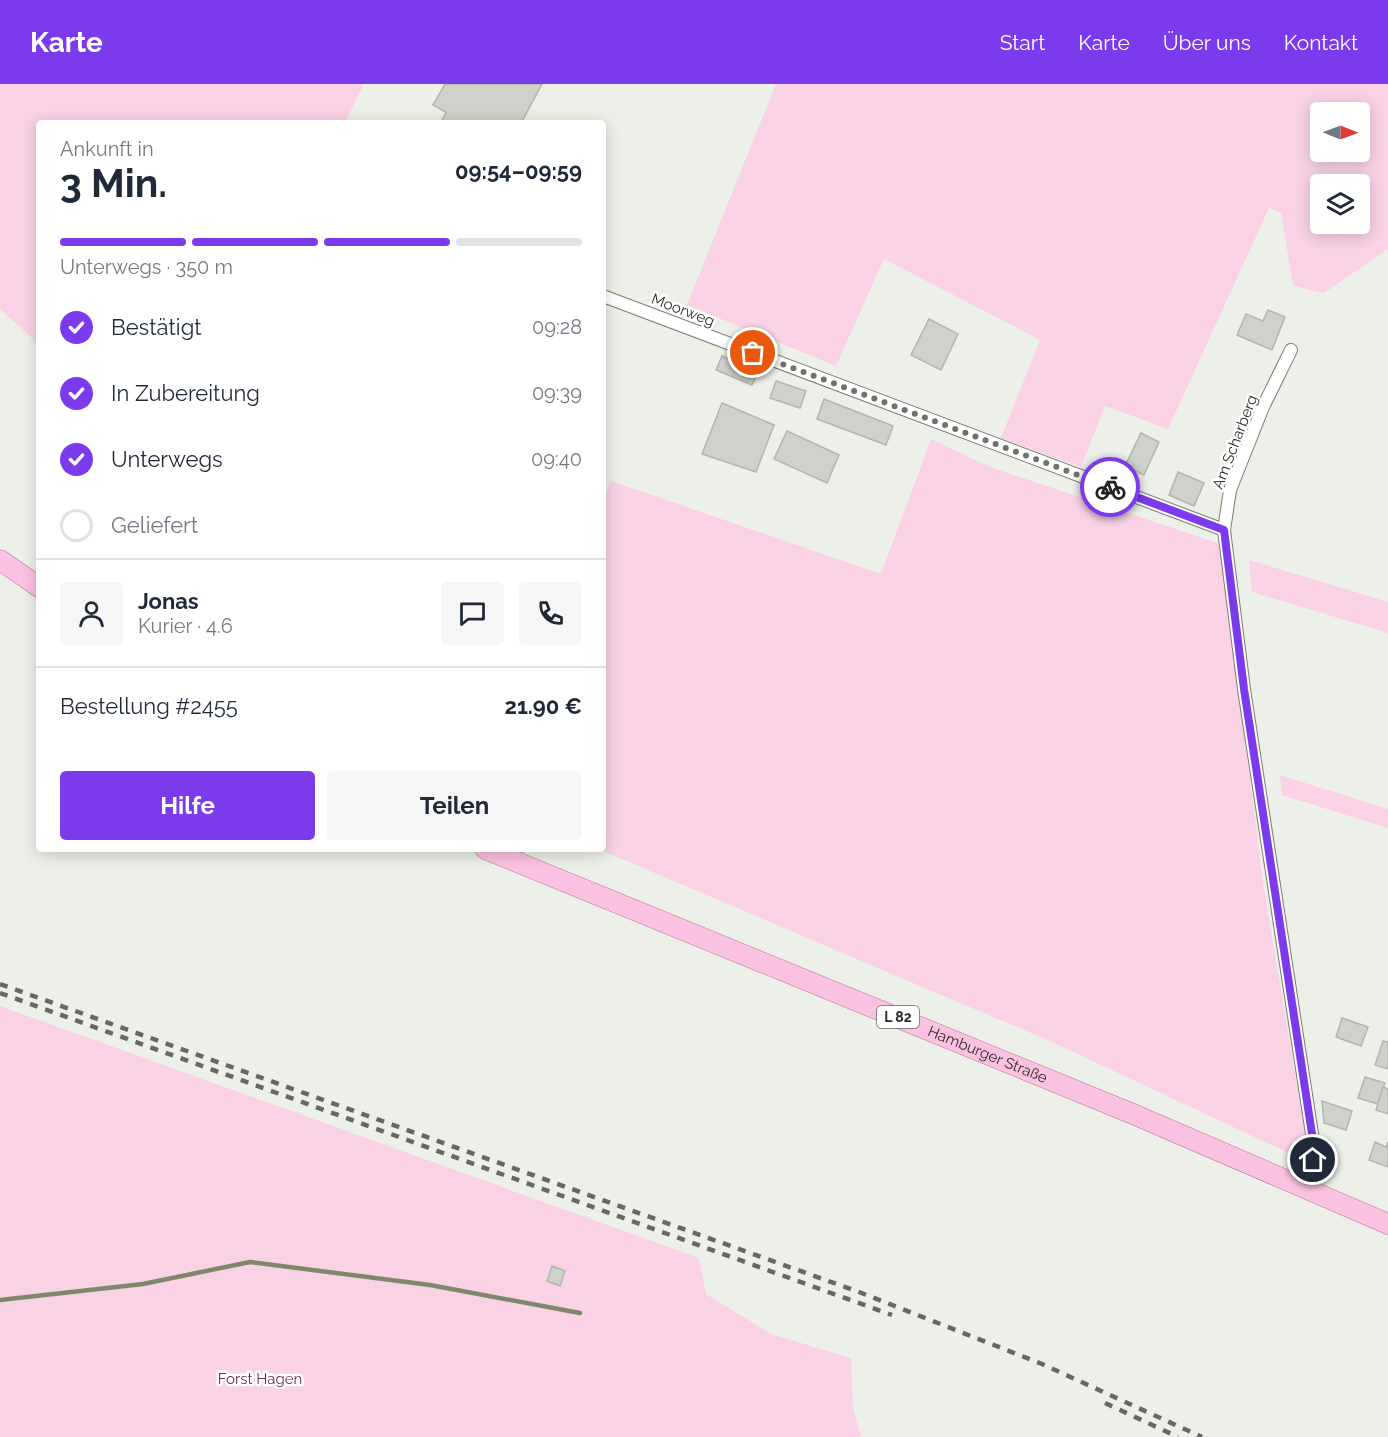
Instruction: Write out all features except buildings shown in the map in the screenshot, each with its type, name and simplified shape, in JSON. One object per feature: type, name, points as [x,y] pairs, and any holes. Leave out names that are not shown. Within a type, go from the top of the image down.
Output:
[{"type":"main road","points":[[0,560],[36,585]]},
{"type":"main road","name":"Hamburger Straße","points":[[491,852],[1132,1114],[1388,1224]]},
{"type":"street","name":"Moorweg","points":[[606,297],[1224,530]]},
{"type":"street","name":"Am Scharberg","points":[[1291,350],[1263,407],[1230,490],[1224,530],[1244,689],[1314,1147],[1312,1182],[1309,1191]]},
{"type":"green space","points":[[0,84],[364,84],[346,120],[36,120],[36,341],[0,309]]},
{"type":"green space","points":[[776,84],[1388,84],[1388,249],[1324,293],[1293,285],[1281,213],[1269,208],[1168,429],[1105,406],[1081,467],[1001,438],[1040,340],[884,259],[836,366],[687,305]]},
{"type":"green space","points":[[931,439],[990,467],[1221,544],[1263,883],[1310,1163],[1052,1042],[605,852],[606,493],[611,481],[881,574]]},
{"type":"green space","points":[[1249,560],[1388,602],[1388,633],[1252,592]]},
{"type":"green space","points":[[1280,775],[1388,809],[1388,828],[1282,795]]},
{"type":"green space","name":"Forst Hagen","points":[[0,1006],[699,1258],[706,1294],[771,1334],[851,1358],[853,1408],[861,1437],[0,1437]]},
{"type":"waterway","points":[[0,1300],[143,1284],[250,1262],[430,1285],[580,1313]]},
{"type":"railway","points":[[0,984],[859,1292],[1042,1364],[1202,1437]]},
{"type":"railway","points":[[0,993],[892,1315]]},
{"type":"railway","points":[[1105,1403],[1178,1437]]},
{"type":"way so far","points":[[753,353],[1110,487]]},
{"type":"route","points":[[1110,487],[1224,530],[1244,689],[1314,1147],[1313,1160]]}]
